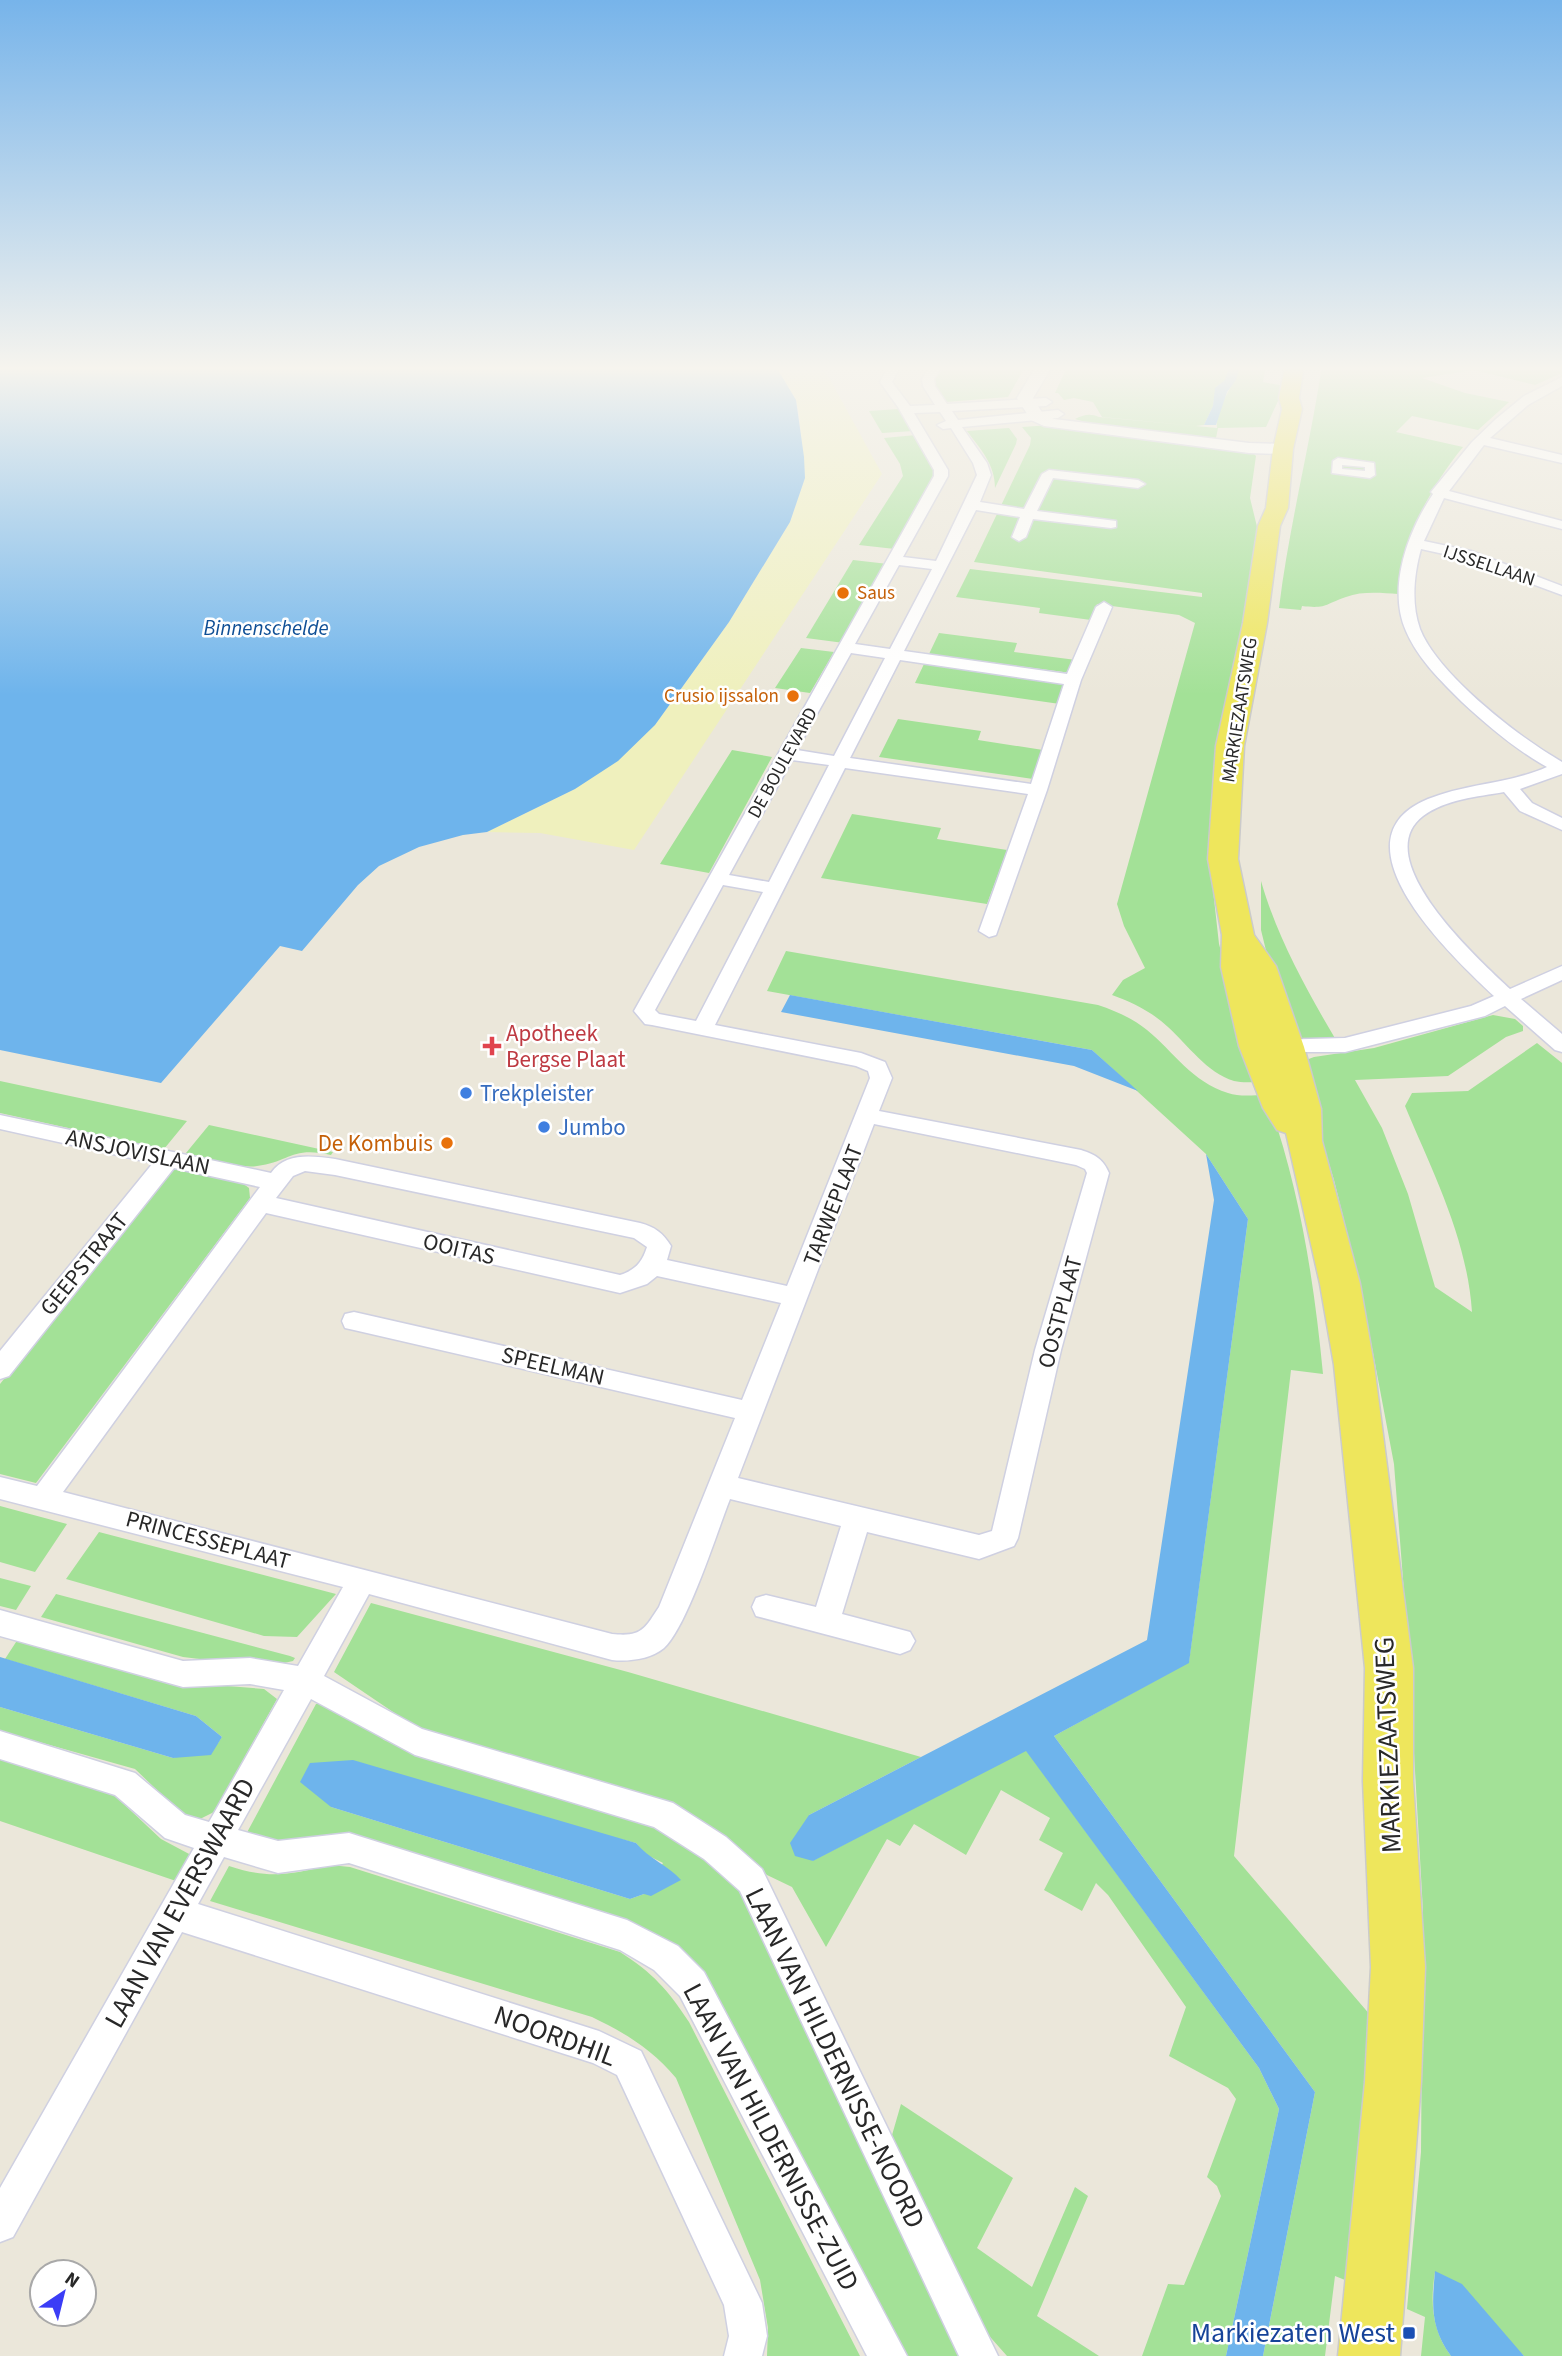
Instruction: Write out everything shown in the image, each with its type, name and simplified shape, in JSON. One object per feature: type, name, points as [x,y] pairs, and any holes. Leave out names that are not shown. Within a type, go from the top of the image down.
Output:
[{"type":"main road","name":"MARKIEZAATSWEG","points":[[1274,475],[1277,508],[1269,526],[1255,623],[1229,760],[1223,859],[1238,934],[1260,966],[1281,1108],[1304,1141],[1326,1222],[1354,1365],[1389,1668],[1388,1781],[1398,1967],[1393,2082],[1369,2356]]},
{"type":"street","name":"DE BOULEVARD","points":[[727,1034],[652,1018],[644,1011],[897,560],[941,475]]},
{"type":"street","points":[[702,1029],[972,505],[984,475]]},
{"type":"street","points":[[1019,537],[1028,513],[1048,475]]},
{"type":"street","points":[[1057,475],[1138,484]]},
{"type":"street","points":[[1452,475],[1438,492],[1416,544],[1405,596],[1412,630],[1428,655],[1493,723],[1561,769]]},
{"type":"street","points":[[1438,492],[1562,525]]},
{"type":"street","points":[[972,505],[1111,524]]},
{"type":"street","name":"IJSSELLAAN","points":[[1416,544],[1466,554],[1562,591]]},
{"type":"street","points":[[897,560],[940,566]]},
{"type":"street","points":[[989,931],[1073,680],[1104,607]]},
{"type":"street","points":[[848,648],[1073,680]]},
{"type":"street","points":[[787,754],[1038,790]]},
{"type":"street","points":[[1561,769],[1534,780],[1458,796],[1420,809],[1403,826],[1398,842],[1400,865],[1428,913],[1505,998],[1562,1045]]},
{"type":"street","points":[[1508,786],[1526,807],[1562,825]]},
{"type":"street","points":[[719,879],[773,888]]},
{"type":"street","points":[[1272,1047],[1345,1045],[1478,1011],[1562,972]]},
{"type":"street","name":"TARWEPLAAT","points":[[723,1486],[881,1078],[877,1067],[861,1060],[727,1034]]},
{"type":"street","name":"OOSTPLAAT","points":[[723,1486],[979,1547],[1004,1538],[1048,1350],[1098,1173],[1094,1164],[1082,1158],[868,1116]]},
{"type":"street","name":"ANSJOVISLAAN","points":[[0,1122],[275,1182]]},
{"type":"street","name":"GEEPSTRAAT","points":[[0,1368],[169,1159]]},
{"type":"street","points":[[0,1488],[42,1500],[275,1182],[285,1170],[304,1163],[335,1167],[640,1231],[652,1237],[659,1246],[653,1266],[797,1297]]},
{"type":"street","name":"OOITAS","points":[[260,1203],[620,1284],[638,1278],[653,1266]]},
{"type":"street","name":"SPEELMAN","points":[[354,1321],[752,1412]]},
{"type":"street","name":"PRINCESSEPLAAT","points":[[42,1500],[218,1542],[612,1647],[629,1649],[653,1640],[671,1614],[723,1486]]},
{"type":"street","points":[[825,1623],[857,1519]]},
{"type":"street","name":"LAAN VAN EVERSWAARD","points":[[0,2224],[360,1581]]},
{"type":"street","points":[[765,1608],[900,1642]]},
{"type":"street","name":"LAAN VAN HILDERNISSE-NOORD","points":[[0,1623],[183,1674],[250,1671],[306,1681],[415,1741],[662,1814],[715,1847],[751,1880],[979,2356]]},
{"type":"street","name":"LAAN VAN HILDERNISSE-ZUID","points":[[0,1745],[124,1783],[176,1827],[278,1857],[349,1848],[627,1936],[666,1958],[692,1984],[888,2356]]},
{"type":"street","name":"NOORDHIL","points":[[175,1913],[599,2048],[629,2063],[743,2303],[748,2336],[743,2356]]},
{"type":"green space","points":[[936,475],[937,479],[895,549],[859,545],[903,476]]},
{"type":"green space","points":[[993,475],[1001,475],[995,488]]},
{"type":"green space","points":[[1016,475],[1253,475],[1250,498],[1259,535],[1209,854],[1219,944],[1245,1038],[1261,1082],[1237,1082],[1215,1072],[1155,1017],[1112,995],[1123,980],[1145,968],[1124,926],[1117,904],[1195,623],[1179,615],[1097,604],[1091,620],[1039,613],[1040,608],[956,597],[970,569],[1202,597],[1202,593],[974,562]]},
{"type":"green space","points":[[1302,475],[1443,475],[1428,498],[1412,534],[1398,594],[1358,594],[1321,606],[1302,606],[1301,610],[1279,608]]},
{"type":"green space","points":[[853,560],[888,564],[844,643],[806,638]]},
{"type":"green space","points":[[939,633],[1017,643],[1014,652],[1076,660],[1071,673],[929,654]]},
{"type":"green space","points":[[801,648],[834,652],[810,693],[775,688]]},
{"type":"green space","points":[[924,664],[1068,683],[1060,704],[915,683]]},
{"type":"green space","points":[[898,719],[981,731],[978,740],[1043,750],[1033,779],[879,757]]},
{"type":"green space","points":[[732,750],[772,757],[709,873],[660,864]]},
{"type":"green space","points":[[852,814],[941,828],[937,839],[1007,850],[987,904],[821,878]]},
{"type":"green space","points":[[1261,881],[1284,943],[1336,1040],[1299,1038],[1273,979],[1261,930]]},
{"type":"green space","points":[[786,951],[1098,1005],[1124,1015],[1141,1026],[1184,1066],[1215,1088],[1237,1095],[1266,1095],[1288,1163],[1304,1233],[1323,1374],[1291,1370],[1234,1856],[1377,2023],[1355,2284],[1335,2276],[1325,2356],[1263,2356],[1315,2092],[1054,1736],[1189,1662],[1248,1219],[1206,1154],[1092,1050],[767,991]]},
{"type":"green space","points":[[1493,1015],[1515,1019],[1523,1026],[1523,1031],[1506,1037],[1448,1076],[1355,1080],[1382,1128],[1408,1194],[1435,1287],[1472,1312],[1469,1285],[1456,1232],[1405,1106],[1412,1093],[1468,1091],[1537,1043],[1562,1063],[1562,2356],[1524,2356],[1435,2272],[1434,2316],[1440,2337],[1451,2356],[1421,2356],[1425,2317],[1407,2309],[1421,2152],[1423,1911],[1407,1630],[1394,1464],[1360,1284],[1334,1180],[1304,1081],[1306,1060],[1314,1057],[1374,1048]]},
{"type":"green space","points":[[0,1081],[187,1121],[164,1149],[0,1113]]},
{"type":"green space","points":[[209,1125],[333,1152],[331,1155],[299,1153],[257,1166],[231,1164],[186,1153]]},
{"type":"green space","points":[[172,1167],[241,1182],[249,1188],[250,1198],[36,1483],[0,1474],[0,1384]]},
{"type":"green space","points":[[0,1506],[67,1524],[35,1572],[0,1562]]},
{"type":"green space","points":[[99,1532],[336,1594],[297,1637],[264,1636],[66,1579]]},
{"type":"green space","points":[[0,1578],[31,1586],[16,1610],[0,1606]]},
{"type":"green space","points":[[56,1594],[295,1658],[293,1661],[266,1667],[183,1657],[41,1617]]},
{"type":"green space","points":[[371,1603],[628,1672],[921,1757],[809,1815],[812,1861],[1026,1750],[1259,2068],[1279,2109],[1226,2356],[1142,2356],[1168,2284],[1184,2285],[1221,2196],[1217,2186],[1207,2177],[1236,2099],[1228,2088],[1169,2056],[1186,2007],[1108,1895],[1096,1883],[1082,1911],[1044,1890],[1063,1853],[1039,1840],[1050,1818],[1001,1790],[966,1855],[914,1824],[900,1846],[887,1839],[826,1947],[792,1887],[767,1875],[701,1821],[666,1801],[421,1731],[334,1672]]},
{"type":"green space","points":[[18,1639],[177,1682],[264,1689],[277,1699],[214,1812],[198,1820],[183,1815],[135,1769],[0,1731],[0,1707],[173,1758],[218,1743],[222,1737],[196,1716],[5,1659]]},
{"type":"green space","points":[[316,1704],[336,1704],[384,1740],[412,1752],[656,1821],[738,1884],[961,2356],[901,2356],[666,1943],[634,1923],[363,1839],[294,1845],[244,1838]],"holes":[[[311,1763],[325,1763],[636,1843],[645,1854],[663,1863],[644,1894],[630,1899],[331,1807]]]},
{"type":"green space","points":[[0,1758],[111,1792],[161,1839],[191,1855],[176,1881],[0,1821]]},
{"type":"green space","points":[[330,1865],[350,1867],[620,1952],[651,1975],[667,1991],[689,2022],[860,2356],[767,2356],[768,2328],[760,2280],[676,2078],[657,2058],[637,2043],[592,2017],[210,1901],[229,1866],[256,1873],[279,1874]]},
{"type":"green space","points":[[901,2104],[1013,2178],[977,2248],[1032,2287],[1075,2187],[1088,2196],[1037,2316],[1099,2356],[1007,2356],[984,2330],[890,2142]]},
{"type":"sand","points":[[805,475],[881,475],[634,850],[540,833],[487,832],[575,789],[655,725],[729,622],[790,522]]},
{"type":"water","name":"Binnenschelde","points":[[0,475],[805,475],[790,522],[729,622],[655,725],[618,761],[575,789],[487,832],[463,835],[419,847],[379,866],[358,885],[302,951],[280,946],[161,1083],[0,1050]]},
{"type":"water","points":[[790,995],[1092,1050],[1138,1091],[1074,1066],[781,1012]]},
{"type":"water","points":[[1206,1154],[1248,1219],[1189,1663],[1054,1736],[1315,2092],[1263,2356],[1226,2356],[1279,2109],[1259,2068],[1026,1751],[813,1861],[795,1856],[790,1843],[809,1815],[1147,1640],[1214,1200]]},
{"type":"water","points":[[0,1657],[196,1716],[222,1737],[211,1755],[173,1758],[0,1707]]},
{"type":"water","points":[[353,1760],[636,1843],[681,1880],[651,1896],[644,1894],[630,1899],[331,1807],[300,1782],[310,1763]]},
{"type":"water","points":[[1435,2271],[1462,2284],[1524,2356],[1451,2356],[1439,2335],[1434,2315]]},
{"type":"place","name":"Saus","points":[[843,593]]},
{"type":"place","name":"Crusio ijssalon","points":[[793,696]]},
{"type":"place","name":"Apotheek Bergse Plaat","points":[[492,1046]]},
{"type":"place","name":"Trekpleister","points":[[466,1093]]},
{"type":"place","name":"Jumbo","points":[[544,1127]]},
{"type":"place","name":"De Kombuis","points":[[447,1143]]},
{"type":"place","name":"Markiezaten West","points":[[1409,2333]]}]
